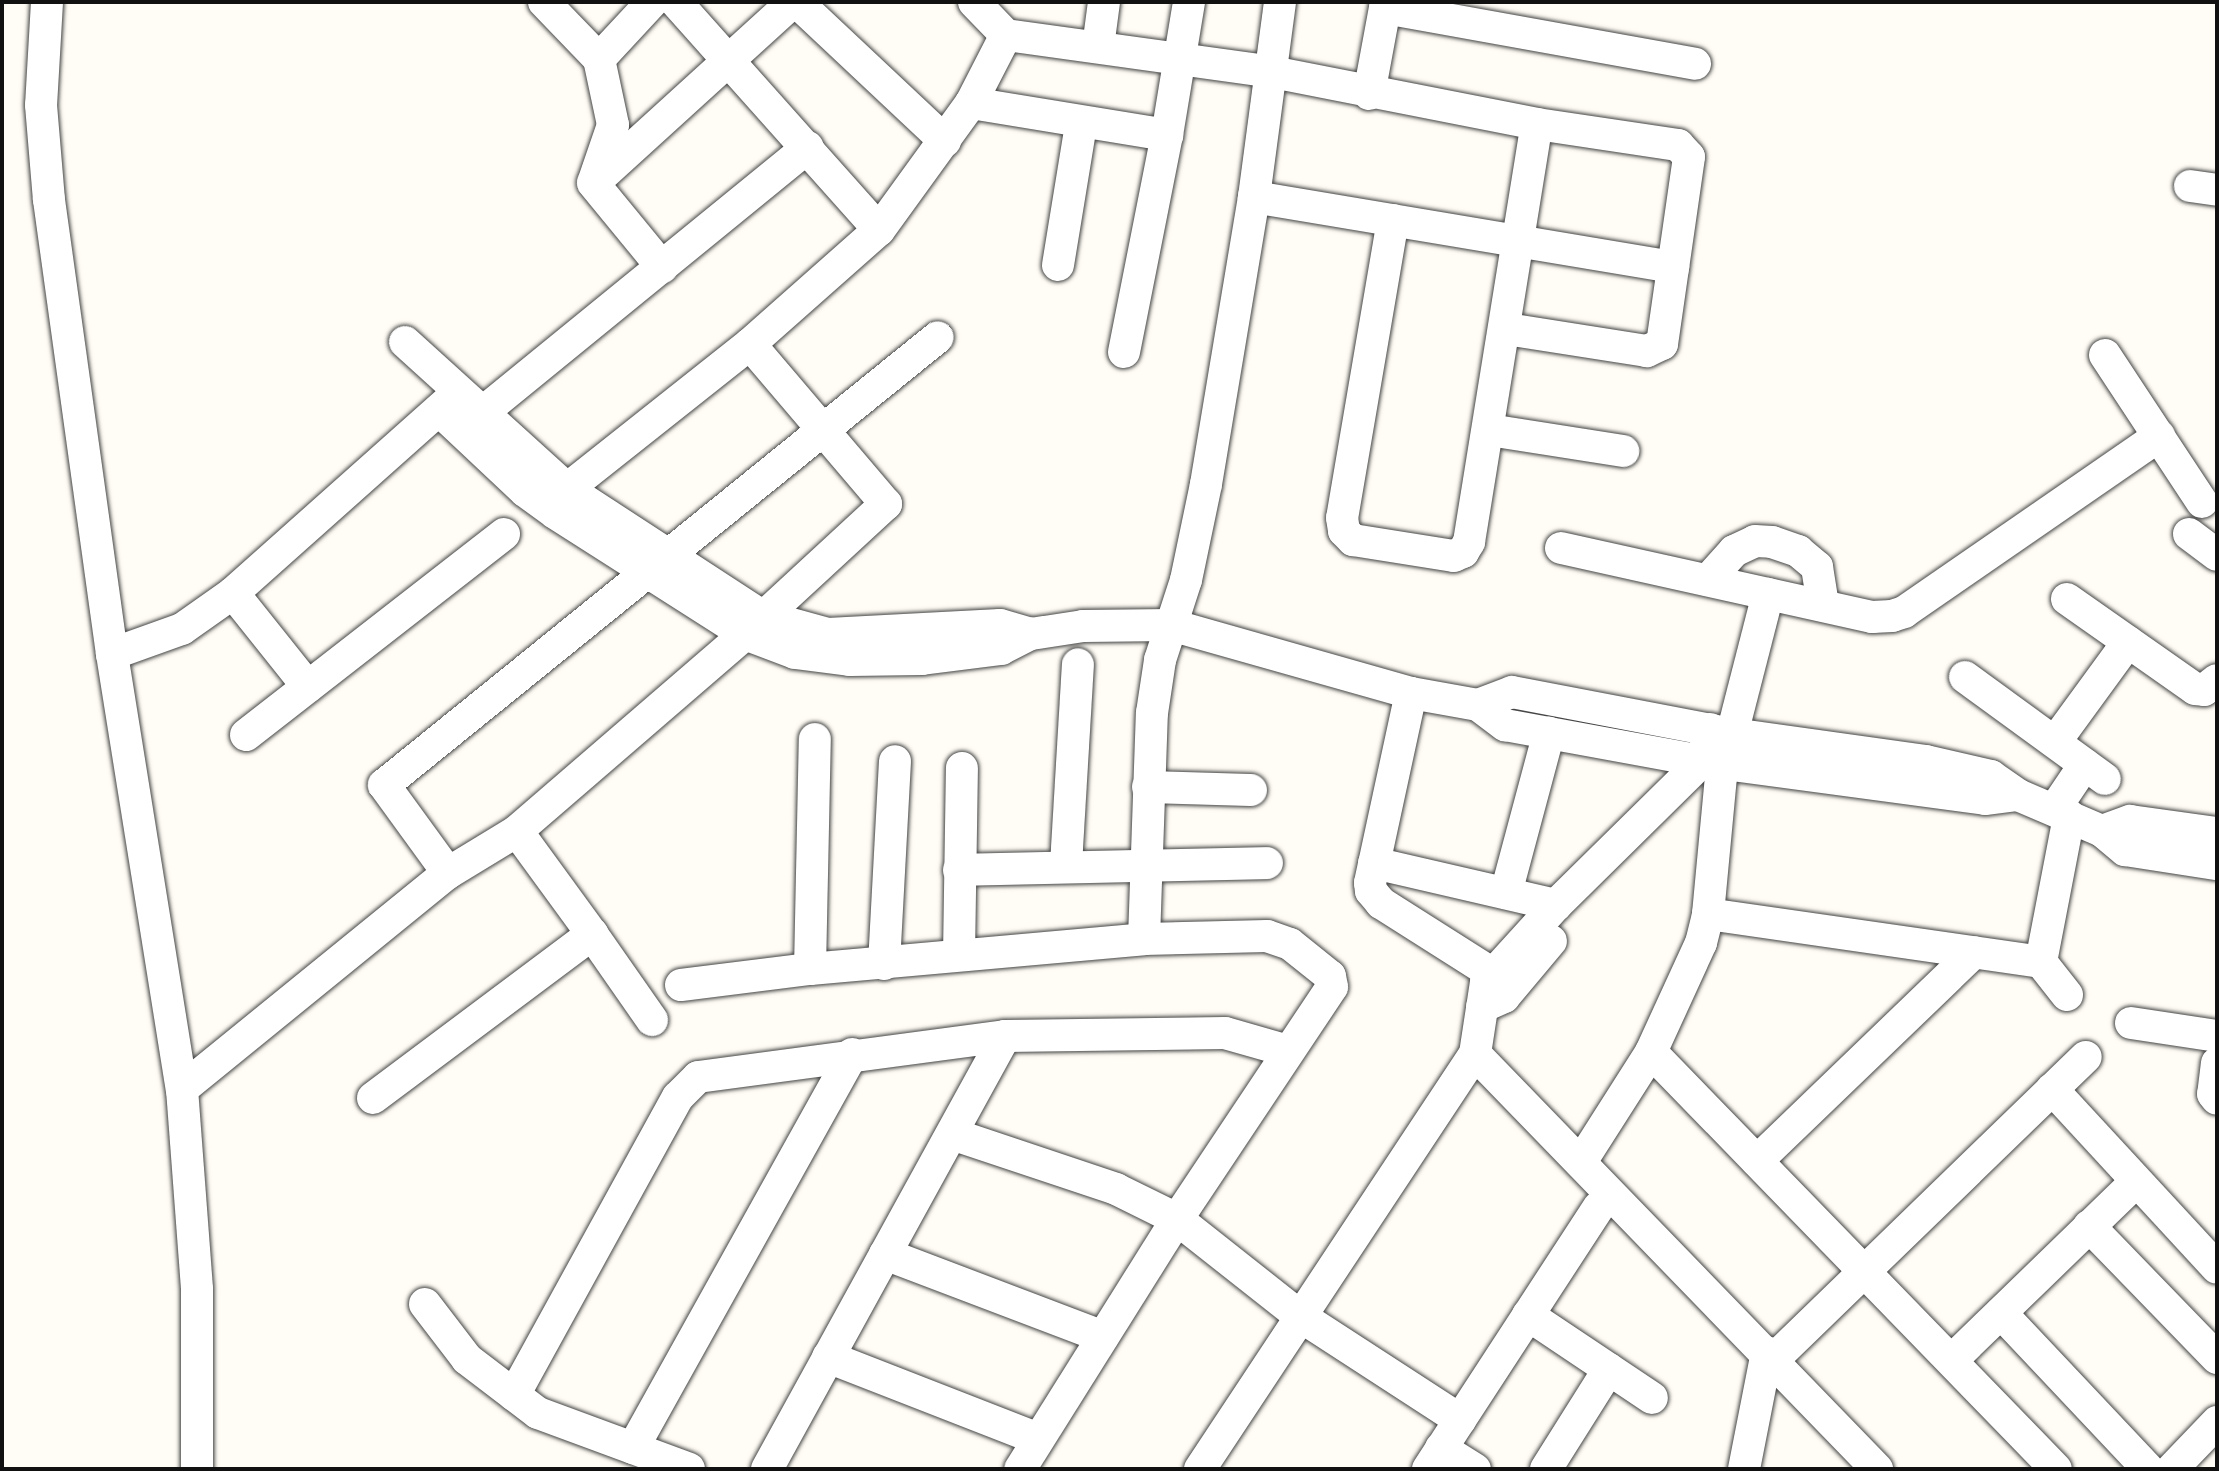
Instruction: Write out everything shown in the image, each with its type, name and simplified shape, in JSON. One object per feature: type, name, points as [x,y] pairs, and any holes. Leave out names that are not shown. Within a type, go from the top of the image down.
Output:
[{"type":"street","points":[[47,2],[41,68],[44,152],[112,654],[182,1089],[197,1289],[197,1469]]},
{"type":"street","points":[[544,2],[599,59],[613,125],[593,183]]},
{"type":"street","points":[[599,59],[652,2]]},
{"type":"street","points":[[676,2],[879,230]]},
{"type":"street","points":[[593,183],[795,2],[945,141]]},
{"type":"street","points":[[974,2],[1006,35],[1272,72],[1369,94],[1678,145],[1689,157],[1662,344],[1647,351],[1506,329]]},
{"type":"street","points":[[1098,47],[1104,2]]},
{"type":"street","points":[[1124,352],[1167,135],[1189,2]]},
{"type":"street","points":[[1144,939],[1152,713],[1160,660],[1186,580],[1206,484],[1254,197],[1280,2]]},
{"type":"street","points":[[1369,94],[1385,5],[1695,64]]},
{"type":"street","points":[[567,489],[750,344],[879,230],[971,103],[1006,35]]},
{"type":"street","points":[[971,103],[1081,124],[1167,135]]},
{"type":"street","points":[[1058,265],[1081,124]]},
{"type":"street","points":[[1393,220],[1342,518],[1344,531],[1353,540],[1454,556],[1463,552],[1469,542],[1537,124]]},
{"type":"street","points":[[112,654],[182,629],[233,593],[460,411],[662,267],[808,147]]},
{"type":"street","points":[[593,183],[662,267]]},
{"type":"street","points":[[1254,197],[1673,267]]},
{"type":"street","points":[[448,873],[384,785],[938,337]]},
{"type":"street","points":[[405,342],[525,491],[658,565],[754,625],[828,634],[1000,625],[1031,634],[1104,624],[1171,625],[1411,693],[1478,705],[1505,725],[1719,753],[1985,799],[2018,795],[2102,831],[2125,850],[2217,864]]},
{"type":"street","points":[[182,1089],[448,873],[517,831],[754,625],[886,504],[750,344]]},
{"type":"street","points":[[2105,355],[2202,502]]},
{"type":"street","points":[[460,411],[567,489],[658,565]]},
{"type":"street","points":[[1489,430],[1623,451]]},
{"type":"street","points":[[1561,548],[1872,617],[1904,612],[2159,436]]},
{"type":"street","points":[[246,735],[504,534]]},
{"type":"street","points":[[2189,534],[2217,555]]},
{"type":"street","points":[[1708,580],[1734,551],[1755,541],[1772,542],[1798,551],[1817,567],[1823,606]]},
{"type":"street","points":[[233,593],[308,687]]},
{"type":"street","points":[[1581,1162],[1651,1052],[1693,965],[1708,914],[1719,753],[1768,594]]},
{"type":"street","points":[[2067,599],[2195,689],[2204,690],[2217,680]]},
{"type":"street","points":[[2055,742],[2128,642]]},
{"type":"street","points":[[1066,865],[1078,664]]},
{"type":"street","points":[[1965,677],[2095,771],[2062,813],[2041,962]]},
{"type":"street","points":[[1478,705],[1512,692],[1719,753]]},
{"type":"street","points":[[1411,693],[1370,883],[1381,903],[1493,974]]},
{"type":"street","points":[[1506,893],[1549,733]]},
{"type":"street","points":[[810,969],[815,739]]},
{"type":"street","points":[[1200,1469],[1475,1054],[1486,982],[1556,905],[1719,753]]},
{"type":"street","points":[[1482,1007],[1504,997],[1719,753]]},
{"type":"street","points":[[884,964],[895,761]]},
{"type":"street","points":[[959,955],[962,768]]},
{"type":"street","points":[[1148,787],[1251,790]]},
{"type":"street","points":[[2102,831],[2130,821],[2217,833]]},
{"type":"street","points":[[517,831],[652,1020]]},
{"type":"street","points":[[959,870],[1066,865],[1267,863]]},
{"type":"street","points":[[1374,863],[1556,905]]},
{"type":"street","points":[[1708,914],[2041,962],[2067,995]]},
{"type":"street","points":[[373,1098],[592,934]]},
{"type":"street","points":[[681,985],[810,969],[1144,939],[1267,936],[1290,944],[1325,970],[1332,987],[1177,1219],[1020,1469]]},
{"type":"street","points":[[1757,1161],[1974,952]]},
{"type":"street","points":[[2131,1023],[2217,1036]]},
{"type":"street","points":[[514,1395],[686,1087],[710,1073],[1005,1036],[1210,1032],[1241,1035],[1288,1051]]},
{"type":"street","points":[[767,1469],[1005,1036]]},
{"type":"street","points":[[1651,1052],[2056,1469]]},
{"type":"street","points":[[633,1448],[852,1054]]},
{"type":"street","points":[[1475,1054],[1770,1356],[1866,1464]]},
{"type":"street","points":[[1744,1469],[1770,1356],[1865,1272],[2086,1057]]},
{"type":"street","points":[[2217,1063],[2213,1094],[2217,1099]]},
{"type":"street","points":[[2052,1089],[2217,1268]]},
{"type":"street","points":[[952,1134],[1116,1189],[1177,1219],[1300,1316],[1460,1420]]},
{"type":"street","points":[[1952,1360],[2136,1182]]},
{"type":"street","points":[[1475,1469],[1435,1459],[1599,1207]]},
{"type":"street","points":[[2089,1226],[2217,1358]]},
{"type":"street","points":[[885,1254],[1103,1337]]},
{"type":"street","points":[[425,1304],[467,1359],[538,1413],[689,1469]]},
{"type":"street","points":[[2001,1313],[2148,1469]]},
{"type":"street","points":[[1528,1315],[1652,1398]]},
{"type":"street","points":[[828,1357],[1038,1439]]},
{"type":"street","points":[[1546,1469],[1609,1369]]},
{"type":"street","points":[[2172,1469],[2217,1422]]}]
